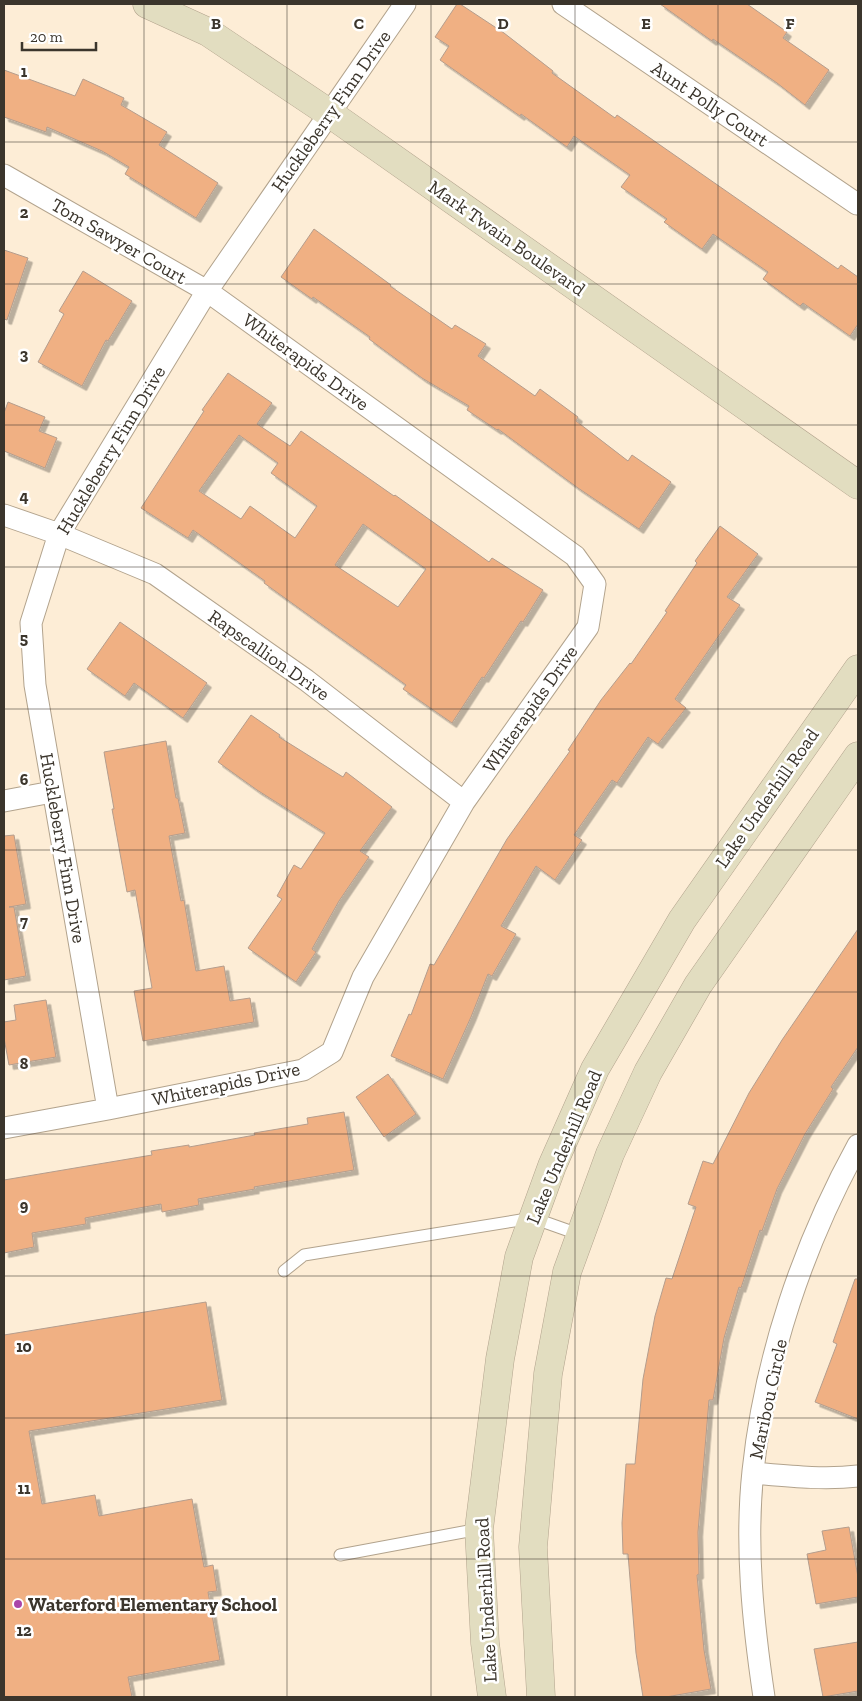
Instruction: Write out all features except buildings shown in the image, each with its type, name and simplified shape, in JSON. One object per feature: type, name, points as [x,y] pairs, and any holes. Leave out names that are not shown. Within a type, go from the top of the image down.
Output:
[{"type":"street","name":"Mark Twain Boulevard","points":[[147,4],[208,32],[329,113],[858,485]]},
{"type":"street","name":"Huckleberry Finn Drive","points":[[108,1109],[35,685],[31,623],[59,534],[208,291],[405,4]]},
{"type":"street","name":"Aunt Polly Court","points":[[563,4],[857,204]]},
{"type":"street","name":"Tom Sawyer Court","points":[[4,175],[208,291]]},
{"type":"street","name":"Whiterapids Drive","points":[[4,1128],[303,1070],[332,1052],[362,977],[464,802],[588,627],[595,584],[576,556],[208,291]]},
{"type":"street","name":"Rapscallion Drive","points":[[4,515],[59,534],[154,574],[306,680],[464,802]]},
{"type":"street","name":"Lake Underhill Road","points":[[492,1697],[485,1643],[479,1529],[500,1359],[519,1258],[533,1218],[552,1166],[595,1069],[682,920],[858,669]]},
{"type":"street","points":[[541,1697],[533,1538],[548,1374],[567,1272],[610,1154],[648,1072],[698,985],[858,756]]},
{"type":"street","points":[[4,801],[52,792]]},
{"type":"street","name":"Maribou Circle","points":[[764,1697],[758,1661],[751,1567],[753,1473],[759,1421],[769,1378],[806,1254],[858,1145]]},
{"type":"street","points":[[753,1473],[823,1477],[858,1476]]},
{"type":"lane","points":[[284,1271],[304,1254],[533,1218],[581,1235]]},
{"type":"lane","points":[[340,1555],[479,1529]]},
{"type":"place","name":"Waterford Elementary School","points":[[18,1604]]}]
